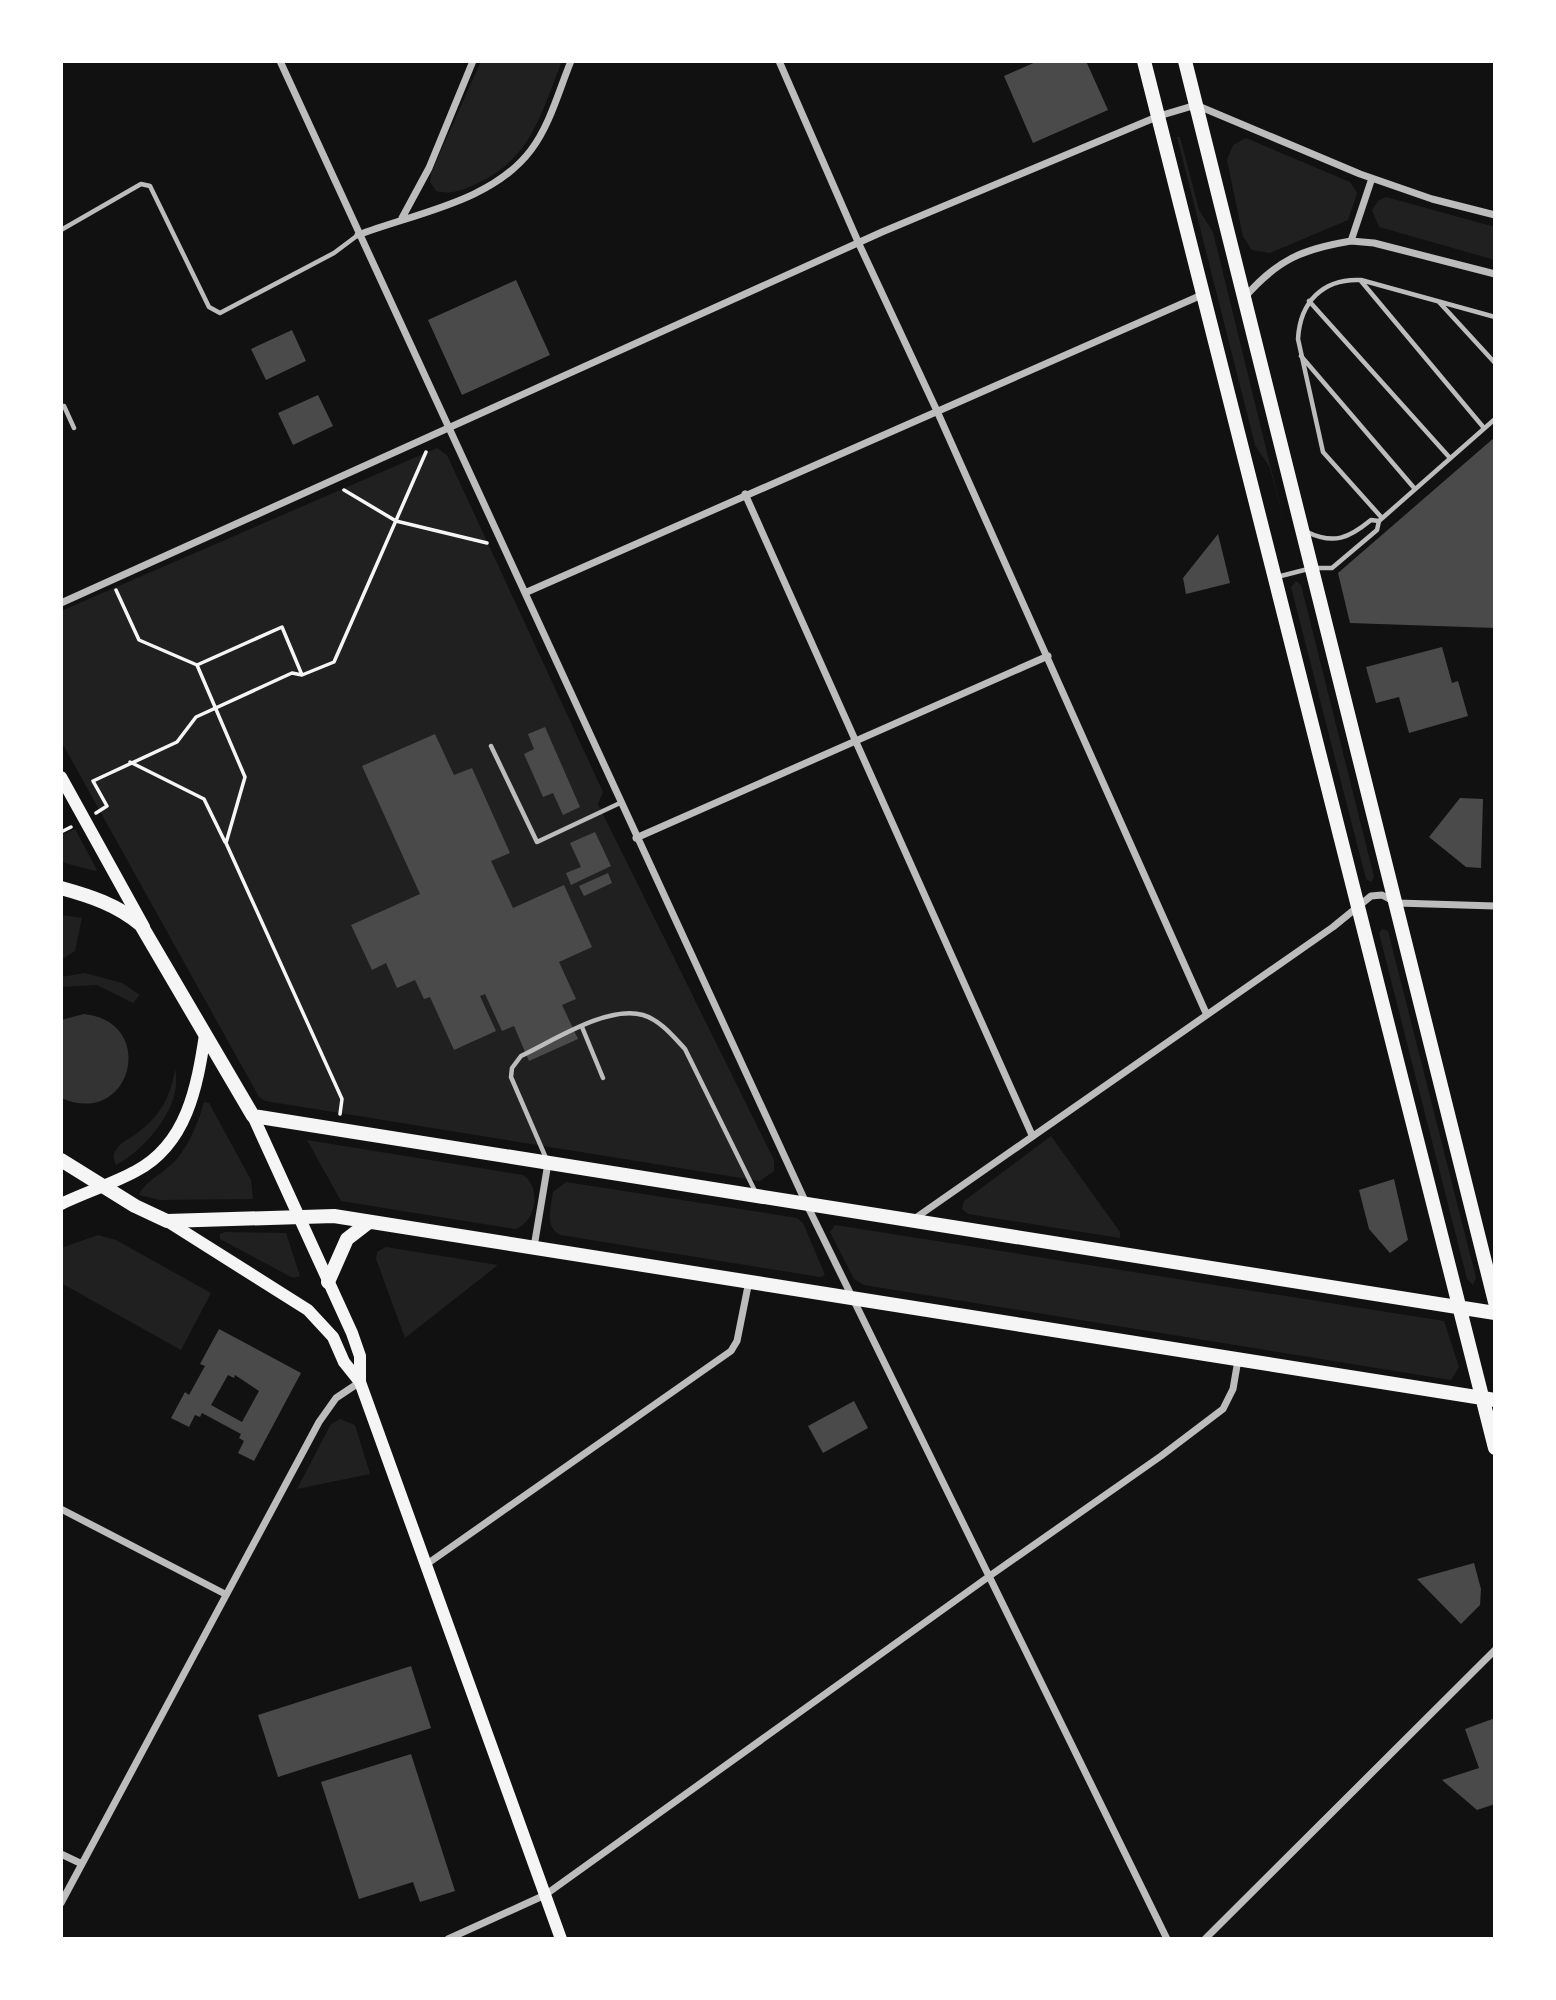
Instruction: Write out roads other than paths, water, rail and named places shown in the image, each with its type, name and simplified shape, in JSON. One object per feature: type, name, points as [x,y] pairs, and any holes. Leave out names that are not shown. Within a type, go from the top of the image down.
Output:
[{"type":"main road","points":[[1144,61],[1459,1305],[1488,1399],[1495,1448]]},
{"type":"main road","points":[[1185,61],[1495,1302]]},
{"type":"main road","points":[[61,777],[253,1116],[360,1356],[360,1382]]},
{"type":"main road","points":[[61,888],[87,895],[128,914],[149,936]]},
{"type":"main road","points":[[61,1204],[137,1171],[171,1142],[191,1103],[205,1035]]},
{"type":"main road","points":[[253,1116],[1495,1312]]},
{"type":"main road","points":[[61,1160],[100,1185],[167,1221],[308,1310],[333,1337],[344,1362],[360,1382],[561,1939]]},
{"type":"main road","points":[[167,1221],[334,1216],[1488,1399]]},
{"type":"main road","points":[[328,1282],[347,1239],[369,1222]]},
{"type":"street","points":[[280,61],[358,235],[527,592],[620,803],[806,1203],[991,1575],[1167,1939]]},
{"type":"street","points":[[402,218],[429,168],[473,61]]},
{"type":"street","points":[[358,235],[402,218],[447,206],[511,172],[540,135],[571,61]]},
{"type":"street","points":[[779,61],[1206,1013]]},
{"type":"street","points":[[61,603],[859,244],[1159,116],[1196,105],[1372,178],[1432,199],[1495,215]]},
{"type":"street","points":[[1351,241],[1372,178]]},
{"type":"street","points":[[1243,298],[1272,269],[1287,259],[1323,246],[1351,241],[1374,243],[1495,274]]},
{"type":"street","points":[[527,592],[1204,294]]},
{"type":"street","points":[[745,494],[1032,1135]]},
{"type":"street","points":[[636,838],[1048,656]]},
{"type":"street","points":[[913,1220],[1206,1013],[1333,927],[1370,896],[1382,895],[1396,903],[1495,906]]},
{"type":"street","points":[[534,1247],[548,1162]]},
{"type":"street","points":[[427,1564],[731,1351],[737,1340],[749,1281]]},
{"type":"street","points":[[447,1939],[545,1895],[1161,1456],[1223,1409],[1233,1390],[1238,1360]]},
{"type":"street","points":[[61,1903],[319,1422],[336,1398],[360,1382]]},
{"type":"street","points":[[61,1509],[225,1594]]},
{"type":"street","points":[[1205,1939],[1495,1650]]},
{"type":"street","points":[[61,1854],[82,1864]]},
{"type":"lane","points":[[61,230],[141,184],[150,186],[209,307],[220,313],[334,253],[358,235]]},
{"type":"lane","points":[[1381,520],[1323,452],[1301,356],[1299,323],[1309,301],[1323,288],[1342,279],[1361,280],[1495,317]]},
{"type":"lane","points":[[1361,280],[1484,428]]},
{"type":"lane","points":[[1309,301],[1450,458]]},
{"type":"lane","points":[[1439,301],[1495,363]]},
{"type":"lane","points":[[1301,356],[1415,489]]},
{"type":"lane","points":[[61,407],[64,406],[74,428]]},
{"type":"lane","points":[[1274,578],[1312,568],[1332,568],[1344,561],[1377,530],[1381,520],[1495,419]]},
{"type":"lane","points":[[1303,530],[1336,540],[1348,538],[1371,520],[1381,520]]},
{"type":"lane","points":[[491,746],[537,842],[620,803]]},
{"type":"lane","points":[[548,1162],[511,1077],[512,1068],[521,1056],[582,1027],[621,1012],[644,1015],[670,1033],[685,1049],[757,1195]]},
{"type":"lane","points":[[582,1027],[603,1078]]}]
